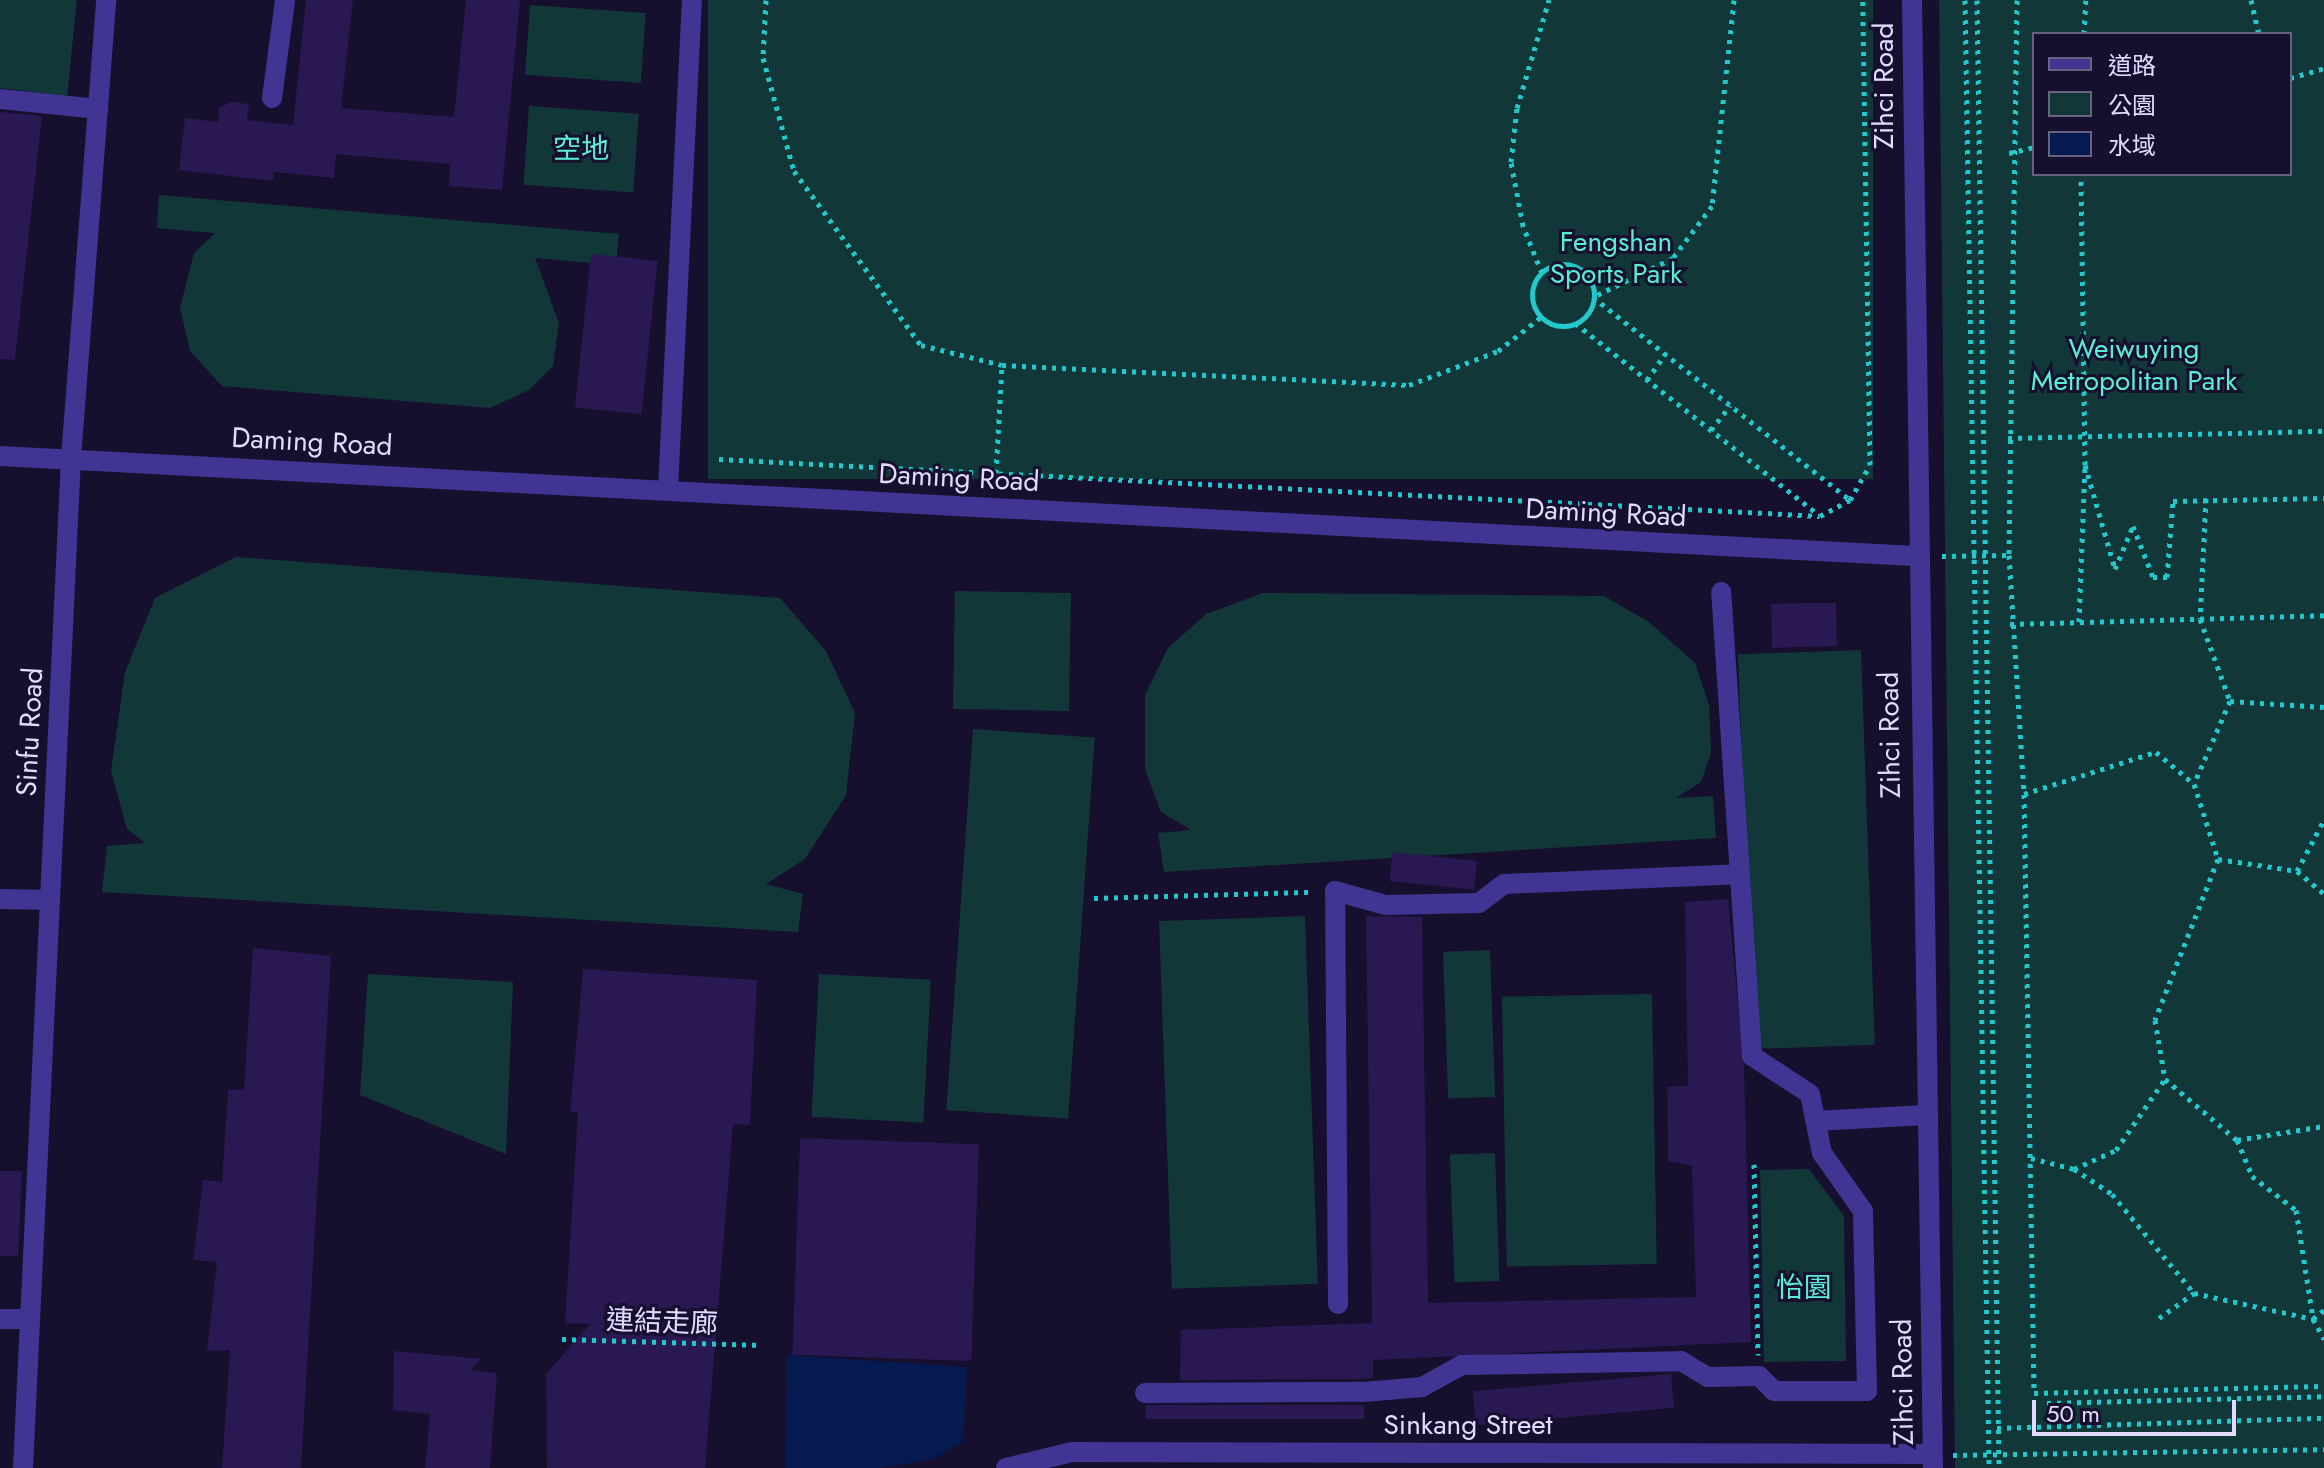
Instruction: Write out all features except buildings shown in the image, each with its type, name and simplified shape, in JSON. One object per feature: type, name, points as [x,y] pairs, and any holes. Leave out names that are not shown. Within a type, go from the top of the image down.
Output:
[{"type":"street","name":"Sinfu Road","points":[[23,1468],[71,458],[106,0]]},
{"type":"street","points":[[272,98],[285,0]]},
{"type":"street","points":[[668,489],[692,0]]},
{"type":"street","name":"Zihci Road","points":[[1912,0],[1915,556],[1930,1463]]},
{"type":"street","points":[[0,99],[98,109]]},
{"type":"street","name":"Daming Road","points":[[0,456],[1915,556]]},
{"type":"street","points":[[1145,1393],[1364,1392],[1422,1387],[1462,1365],[1681,1361],[1708,1377],[1759,1376],[1774,1391],[1867,1391],[1863,1211],[1822,1153],[1810,1094],[1752,1056],[1721,592]]},
{"type":"street","points":[[1338,1304],[1335,891],[1386,905],[1479,903],[1504,884],[1739,874]]},
{"type":"street","points":[[0,899],[50,900]]},
{"type":"street","points":[[1815,1121],[1926,1115]]},
{"type":"street","points":[[0,1319],[28,1319]]},
{"type":"street","name":"Sinkang Street","points":[[1006,1468],[1072,1452],[1176,1460],[1930,1463]]},
{"type":"path","points":[[766,0],[763,58],[794,171],[921,345],[1002,365],[1409,385],[1498,351],[1541,317],[1575,323],[1820,516]]},
{"type":"path","points":[[1541,317],[1532,300],[1542,273],[1523,226],[1511,162],[1517,108],[1549,0]]},
{"type":"path","points":[[1575,323],[1593,297],[1673,258],[1712,206],[1734,0]]},
{"type":"path","points":[[719,459],[1820,516],[1850,500],[1870,465],[1863,0]]},
{"type":"path","points":[[1965,0],[1989,1468]]},
{"type":"path","points":[[1977,0],[1999,1468]]},
{"type":"path","points":[[2017,0],[2009,153],[2009,555],[2010,624],[2024,794],[2034,1393],[2324,1386]]},
{"type":"path","points":[[2084,32],[2086,0]]},
{"type":"path","points":[[2251,0],[2259,32]]},
{"type":"path","points":[[2292,77],[2324,68]]},
{"type":"path","points":[[2009,153],[2032,147]]},
{"type":"path","points":[[2079,622],[2085,465],[2081,176]]},
{"type":"path","points":[[1542,273],[1560,265],[1580,270],[1593,297],[1850,500]]},
{"type":"path","points":[[1647,380],[1665,354]]},
{"type":"path","points":[[996,473],[1002,365]]},
{"type":"path","points":[[1711,430],[1730,406]]},
{"type":"path","points":[[2008,438],[2085,439],[2324,431]]},
{"type":"path","points":[[2085,465],[2115,569],[2133,526],[2153,577],[2167,577],[2173,501],[2324,498]]},
{"type":"path","points":[[2194,784],[2230,701],[2200,619],[2206,498]]},
{"type":"path","points":[[1915,556],[2009,555]]},
{"type":"path","points":[[2010,624],[2324,615]]},
{"type":"path","points":[[2230,701],[2324,707]]},
{"type":"path","points":[[2024,794],[2156,752],[2194,784],[2218,859],[2155,1020],[2165,1079],[2237,1140],[2252,1176],[2296,1210],[2313,1319],[2324,1339]]},
{"type":"path","points":[[2297,871],[2324,820]]},
{"type":"path","points":[[2218,859],[2297,871],[2324,894]]},
{"type":"path","points":[[1094,898],[1335,891]]},
{"type":"path","points":[[2074,1169],[2116,1150],[2165,1079]]},
{"type":"path","points":[[2237,1140],[2324,1126]]},
{"type":"path","points":[[2031,1158],[2074,1169],[2112,1194],[2194,1293],[2313,1319]]},
{"type":"path","points":[[1754,1164],[1759,1376]]},
{"type":"path","points":[[2159,1318],[2194,1293]]},
{"type":"path","points":[[2313,1319],[2324,1310]]},
{"type":"path","name":"連結走廊","points":[[562,1339],[762,1345]]},
{"type":"path","points":[[2047,1403],[2324,1396]]},
{"type":"path","points":[[1989,1427],[2324,1418]]},
{"type":"path","points":[[1930,1463],[1998,1455],[2324,1449]]},
{"type":"green space","points":[[0,0],[77,0],[67,96],[0,88]]},
{"type":"green space","name":"Fengshan Sports Park","points":[[708,0],[1873,0],[1873,479],[708,479]]},
{"type":"green space","name":"Weiwuying Metropolitan Park","points":[[1939,0],[2324,0],[2324,1468],[1955,1468]]},
{"type":"green space","points":[[530,5],[646,13],[641,83],[525,75]]},
{"type":"green space","name":"空地","points":[[529,106],[639,114],[633,192],[523,185]]},
{"type":"green space","points":[[159,195],[619,234],[616,265],[535,258],[559,323],[553,366],[529,390],[490,408],[222,386],[190,351],[180,308],[194,253],[215,233],[157,228]]},
{"type":"green space","points":[[236,557],[780,598],[826,651],[855,713],[846,795],[805,859],[766,884],[803,894],[798,932],[102,892],[107,846],[145,843],[127,829],[111,771],[125,672],[155,598]]},
{"type":"green space","points":[[955,591],[1071,593],[1069,711],[953,709]]},
{"type":"green space","points":[[1263,593],[1604,596],[1649,622],[1695,663],[1709,705],[1711,753],[1701,782],[1676,798],[1713,796],[1716,838],[1164,872],[1158,833],[1191,830],[1161,812],[1145,769],[1145,695],[1168,648],[1206,614]]},
{"type":"green space","points":[[1861,650],[1875,1045],[1752,1049],[1738,654]]},
{"type":"green space","points":[[973,729],[1095,738],[1068,1119],[946,1110]]},
{"type":"green space","points":[[1305,916],[1318,1284],[1172,1289],[1159,921]]},
{"type":"green space","points":[[1490,950],[1495,1097],[1448,1099],[1443,952]]},
{"type":"green space","points":[[368,974],[513,982],[506,1154],[360,1095]]},
{"type":"green space","points":[[819,974],[931,980],[923,1123],[812,1117]]},
{"type":"green space","points":[[1652,994],[1657,1264],[1507,1267],[1502,997]]},
{"type":"green space","points":[[1495,1153],[1499,1281],[1454,1282],[1450,1155]]},
{"type":"green space","name":"怡園","points":[[1809,1169],[1844,1216],[1846,1361],[1764,1362],[1760,1170]]},
{"type":"water","points":[[787,1355],[967,1367],[963,1442],[933,1459],[881,1468],[786,1468]]}]
